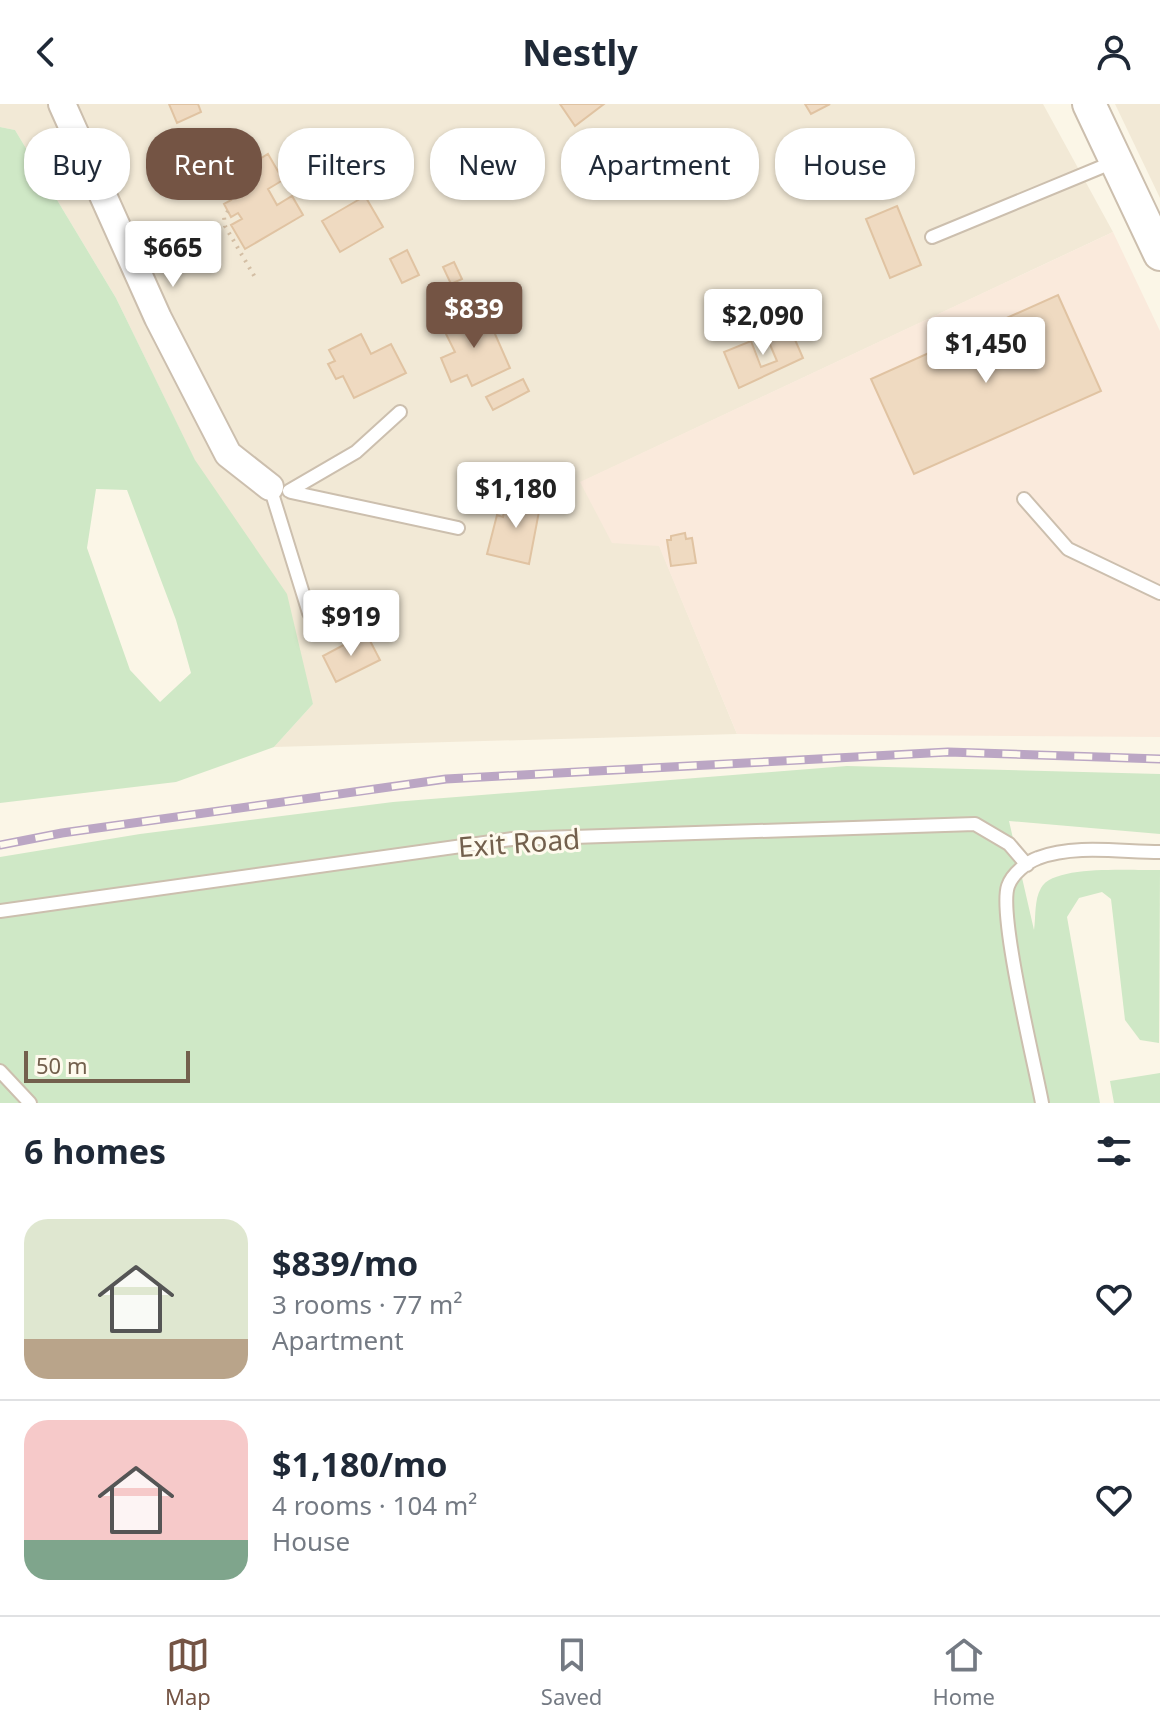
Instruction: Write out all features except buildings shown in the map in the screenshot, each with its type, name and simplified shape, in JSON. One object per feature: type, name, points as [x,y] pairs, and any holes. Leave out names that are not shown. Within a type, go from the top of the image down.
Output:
[{"type":"street","points":[[62,104],[158,318],[228,454],[281,489]]},
{"type":"street","points":[[1089,104],[1160,254]]},
{"type":"lane","points":[[932,237],[1116,161]]},
{"type":"lane","points":[[281,489],[356,452],[400,412]]},
{"type":"lane","points":[[281,489],[458,528]]},
{"type":"lane","points":[[281,489],[309,613]]},
{"type":"lane","points":[[1024,499],[1068,549],[1160,593]]},
{"type":"lane","name":"Exit Road","points":[[0,911],[512,839],[975,824],[1009,844],[1027,865]]},
{"type":"lane","points":[[1042,1103],[1007,922],[1007,887],[1027,865],[1038,858],[1072,851],[1160,852]]},
{"type":"lane","points":[[0,1071],[30,1103]]},
{"type":"path","points":[[228,211],[224,217],[225,226],[256,279]]},
{"type":"shaded area","points":[[0,104],[1043,104],[1113,232],[581,482],[659,545],[737,734],[274,747],[313,704],[116,298],[57,200],[130,200],[130,128],[24,128],[24,145],[15,130],[0,127]]},
{"type":"shaded area","points":[[1115,104],[1160,104],[1160,198]]},
{"type":"shaded area","points":[[1113,232],[1160,331],[1160,737],[737,734],[659,546],[612,543],[580,482]]},
{"type":"green space","points":[[0,127],[15,130],[24,145],[24,200],[57,200],[116,298],[195,460],[287,594],[313,704],[274,747],[176,782],[0,803]],"holes":[[[96,489],[127,490],[176,620],[191,673],[160,702],[130,670],[87,548]]]},
{"type":"green space","points":[[847,766],[1160,774],[1160,834],[1009,821],[1034,930],[1037,898],[1049,880],[1078,872],[1160,870],[1159,1043],[1140,1040],[1125,1020],[1111,899],[1102,892],[1079,898],[1067,917],[1100,1103],[0,1103],[0,857],[140,834],[393,802]]},
{"type":"green space","points":[[1160,1073],[1160,1103],[1114,1103],[1110,1081]]},
{"type":"railway","points":[[0,845],[62,833],[446,779],[948,752],[1160,759]]}]
